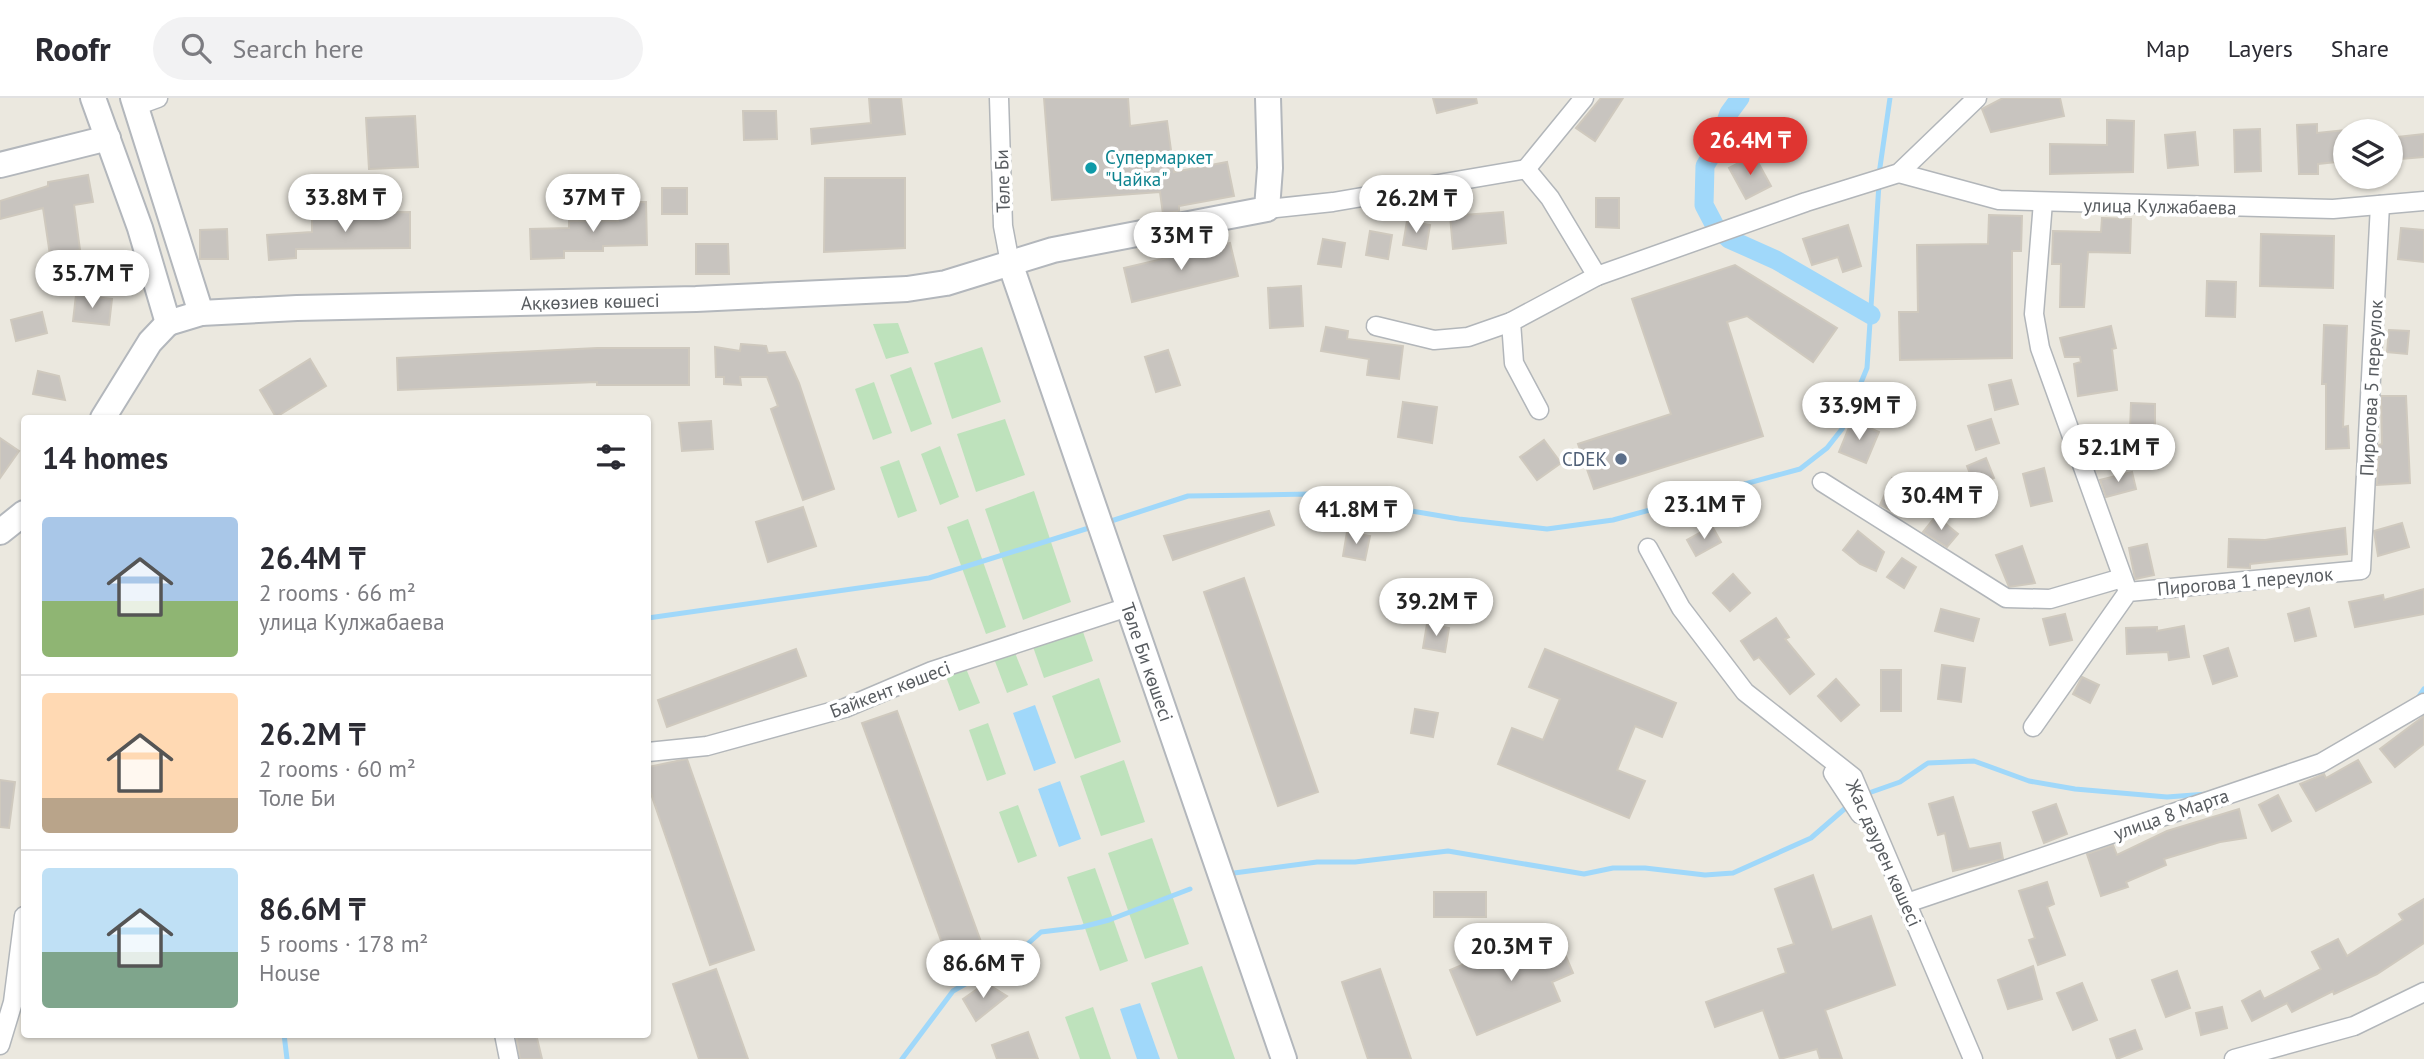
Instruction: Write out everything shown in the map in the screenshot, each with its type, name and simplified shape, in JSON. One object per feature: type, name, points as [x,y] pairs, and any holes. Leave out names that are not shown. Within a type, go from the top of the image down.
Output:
[{"type":"main road","points":[[93,98],[140,228],[168,323],[150,342],[105,415]]},
{"type":"main road","points":[[1267,209],[1270,168],[1268,98]]},
{"type":"main road","points":[[142,101],[201,313]]},
{"type":"main road","points":[[0,165],[108,138]]},
{"type":"main road","name":"Ақкөзиев көшесі","points":[[168,323],[201,313],[309,307],[696,299],[907,289],[946,283],[1053,250],[1267,209]]},
{"type":"main road","name":"Төле Би көшесі","points":[[1010,263],[1284,1059]]},
{"type":"main road","points":[[0,532],[21,515]]},
{"type":"street","name":"Төле Би","points":[[999,98],[1003,226],[1010,263]]},
{"type":"street","points":[[1267,209],[1333,202],[1526,169],[1584,98]]},
{"type":"street","points":[[1376,326],[1434,340],[1468,337],[1511,322],[1597,276],[1894,175],[1977,98]]},
{"type":"street","points":[[1526,169],[1550,198],[1597,276]]},
{"type":"street","name":"улица Кулжабаева","points":[[1894,175],[1999,200],[2333,209],[2424,201]]},
{"type":"street","points":[[1822,482],[2006,598],[2050,599],[2125,585],[2040,348],[2034,314],[2043,202]]},
{"type":"street","name":"Пирогова 5 переулок","points":[[2361,570],[2380,205]]},
{"type":"street","points":[[1511,322],[1514,363],[1539,410]]},
{"type":"street","name":"Жас дәурен көшесі","points":[[1648,548],[1681,608],[1745,692],[1853,777],[1973,1059]]},
{"type":"street","name":"Пирогова 1 переулок","points":[[2033,727],[2125,585],[2361,570]]},
{"type":"street","name":"Байкент көшесі","points":[[651,752],[707,746],[845,708],[932,671],[1128,607]]},
{"type":"street","name":"улица 8 Марта","points":[[1907,904],[2321,763],[2424,702]]},
{"type":"street","points":[[1833,773],[1870,830]]},
{"type":"street","points":[[0,1045],[13,1002],[21,939]]},
{"type":"street","points":[[2234,1059],[2354,1026],[2424,992]]},
{"type":"street","points":[[505,1038],[509,1059]]},
{"type":"green space","points":[[898,323],[909,353],[886,359],[873,324]]},
{"type":"green space","points":[[982,347],[1001,402],[952,419],[934,363]]},
{"type":"green space","points":[[911,367],[932,424],[911,432],[890,375]]},
{"type":"green space","points":[[874,382],[892,433],[873,440],[855,389]]},
{"type":"green space","points":[[1005,419],[1025,475],[976,492],[957,434]]},
{"type":"green space","points":[[940,446],[959,497],[940,505],[921,454]]},
{"type":"green space","points":[[899,460],[917,511],[898,518],[880,467]]},
{"type":"green space","points":[[1034,491],[1071,602],[1023,620],[985,509]]},
{"type":"green space","points":[[968,519],[1006,627],[986,634],[947,527]]},
{"type":"green space","points":[[1081,626],[1093,661],[1044,678],[1032,644]]},
{"type":"green space","points":[[1013,648],[1028,685],[1007,693],[993,656]]},
{"type":"green space","points":[[965,666],[980,703],[959,711],[945,674]]},
{"type":"green space","points":[[1099,678],[1121,742],[1075,759],[1052,696]]},
{"type":"green space","points":[[988,723],[1006,774],[987,781],[969,730]]},
{"type":"green space","points":[[1124,760],[1145,822],[1101,836],[1080,776]]},
{"type":"green space","points":[[1018,805],[1037,856],[1018,863],[999,812]]},
{"type":"green space","points":[[1152,838],[1189,944],[1145,959],[1108,853]]},
{"type":"green space","points":[[1095,868],[1128,961],[1100,971],[1067,877]]},
{"type":"green space","points":[[1202,966],[1235,1059],[1178,1059],[1151,983]]},
{"type":"green space","points":[[1093,1007],[1111,1059],[1080,1059],[1065,1017]]},
{"type":"water","points":[[1035,705],[1056,763],[1034,771],[1013,713]]},
{"type":"water","points":[[1060,781],[1081,839],[1059,847],[1038,789]]},
{"type":"water","points":[[1140,1003],[1160,1059],[1137,1059],[1120,1009]]},
{"type":"building","points":[[869,98],[901,98],[905,134],[812,144],[811,129],[871,123]]},
{"type":"building","points":[[1044,98],[1128,98],[1130,126],[1167,121],[1174,172],[1227,162],[1234,196],[1179,206],[1179,211],[1163,214],[1160,192],[1052,200]]},
{"type":"building","points":[[1433,98],[1476,98],[1477,103],[1437,113]]},
{"type":"building","points":[[1601,98],[1623,98],[1595,141],[1576,128]]},
{"type":"building","points":[[2003,98],[2060,98],[2064,116],[1991,132],[1982,109]]},
{"type":"building","points":[[743,111],[776,111],[777,139],[744,140]]},
{"type":"building","points":[[415,116],[418,167],[369,169],[366,118]]},
{"type":"building","points":[[2107,120],[2134,121],[2133,172],[2050,174],[2050,144],[2107,145]]},
{"type":"building","points":[[2317,124],[2317,133],[2333,131],[2333,162],[2318,164],[2318,174],[2299,174],[2297,125]]},
{"type":"building","points":[[2260,129],[2261,171],[2235,172],[2234,130]]},
{"type":"building","points":[[2195,132],[2198,165],[2168,168],[2165,135]]},
{"type":"building","points":[[2424,134],[2424,157],[2403,159],[2403,136]]},
{"type":"building","points":[[1754,155],[1771,186],[1746,199],[1729,168]]},
{"type":"building","points":[[88,175],[93,202],[74,205],[80,250],[50,255],[43,208],[0,219],[0,201],[48,186],[48,182]]},
{"type":"building","points":[[825,178],[905,178],[905,248],[824,252]]},
{"type":"building","points":[[662,188],[687,188],[687,214],[662,214]]},
{"type":"building","points":[[1596,198],[1619,198],[1619,228],[1596,227]]},
{"type":"building","points":[[617,202],[646,202],[647,245],[603,246],[603,251],[564,251],[564,258],[531,259],[530,229],[569,228],[569,221],[618,221]]},
{"type":"building","points":[[410,212],[410,248],[296,249],[296,258],[269,260],[267,235],[312,232],[312,213]]},
{"type":"building","points":[[1503,212],[1506,243],[1453,249],[1450,216]]},
{"type":"building","points":[[1989,215],[2022,216],[2021,251],[2012,251],[2012,358],[1900,360],[1899,312],[1918,312],[1917,245],[1988,244]]},
{"type":"building","points":[[2102,218],[2131,219],[2130,253],[2088,252],[2084,307],[2060,307],[2061,264],[2052,264],[2053,231],[2101,232]]},
{"type":"building","points":[[1407,221],[1430,225],[1426,249],[1403,245]]},
{"type":"building","points":[[1848,225],[1861,266],[1843,272],[1838,257],[1812,265],[1803,239]]},
{"type":"building","points":[[2401,228],[2424,230],[2424,262],[2398,259]]},
{"type":"building","points":[[227,229],[228,259],[200,259],[200,230]]},
{"type":"building","points":[[1370,231],[1392,235],[1388,259],[1366,255]]},
{"type":"building","points":[[2261,234],[2334,236],[2333,288],[2260,286]]},
{"type":"building","points":[[1323,239],[1345,243],[1341,267],[1318,264]]},
{"type":"building","points":[[1230,243],[1238,276],[1132,302],[1124,268]]},
{"type":"building","points":[[696,244],[728,244],[729,274],[696,274]]},
{"type":"building","points":[[1735,265],[1837,328],[1813,362],[1747,316],[1727,322],[1763,436],[1594,489],[1578,444],[1671,414],[1632,299]]},
{"type":"building","points":[[2207,281],[2236,282],[2235,317],[2206,316]]},
{"type":"building","points":[[1301,286],[1303,326],[1270,328],[1268,288]]},
{"type":"building","points":[[76,295],[112,299],[109,325],[73,321]]},
{"type":"building","points":[[42,312],[47,333],[16,341],[11,320]]},
{"type":"building","points":[[2324,325],[2347,326],[2343,427],[2348,426],[2349,448],[2326,449],[2326,384],[2322,384]]},
{"type":"building","points":[[2111,326],[2116,348],[2112,349],[2117,390],[2078,396],[2074,364],[2081,362],[2080,357],[2065,357],[2060,338]]},
{"type":"building","points":[[1326,327],[1348,331],[1347,339],[1403,346],[1399,379],[1367,375],[1369,359],[1321,351]]},
{"type":"building","points":[[2389,330],[2409,331],[2407,354],[2387,352]]},
{"type":"building","points":[[741,344],[766,346],[768,353],[785,352],[799,383],[834,489],[803,500],[771,409],[778,406],[767,377],[740,377],[741,385],[724,384],[724,377],[716,377],[715,347],[740,351]]},
{"type":"building","points":[[597,348],[689,348],[689,385],[597,385],[597,382],[398,390],[397,358]]},
{"type":"building","points":[[1168,350],[1180,385],[1156,392],[1145,357]]},
{"type":"building","points":[[310,359],[326,386],[279,415],[275,415],[260,390]]},
{"type":"building","points":[[38,371],[59,376],[65,400],[33,394]]},
{"type":"building","points":[[2011,380],[2018,404],[1995,410],[1989,385]]},
{"type":"building","points":[[2381,396],[2406,396],[2410,483],[2377,485],[2379,445],[2382,444]]},
{"type":"building","points":[[1403,402],[1437,407],[1432,443],[1398,437]]},
{"type":"building","points":[[2131,403],[2155,404],[2155,432],[2130,431]]},
{"type":"building","points":[[1991,419],[1999,443],[1976,450],[1968,426]]},
{"type":"building","points":[[1852,420],[1879,432],[1866,463],[1839,452]]},
{"type":"building","points":[[711,421],[713,449],[682,451],[679,423]]},
{"type":"building","points":[[0,438],[19,451],[0,478]]},
{"type":"building","points":[[1544,440],[1561,463],[1537,480],[1520,457]]},
{"type":"building","points":[[1986,458],[1994,478],[1975,486],[1967,466]]},
{"type":"building","points":[[2044,468],[2052,501],[2031,506],[2023,474]]},
{"type":"building","points":[[2132,472],[2136,489],[2106,497],[2100,480]]},
{"type":"building","points":[[1892,478],[1912,486],[1900,514],[1880,505]]},
{"type":"building","points":[[803,507],[816,546],[768,562],[756,522]]},
{"type":"building","points":[[1269,511],[1274,525],[1173,560],[1164,536]]},
{"type":"building","points":[[1936,516],[1958,534],[1947,547],[1923,532]]},
{"type":"building","points":[[2402,523],[2409,547],[2378,556],[2374,531]]},
{"type":"building","points":[[1712,526],[1721,542],[1696,556],[1687,540]]},
{"type":"building","points":[[2345,528],[2347,554],[2250,564],[2250,568],[2228,567],[2229,539],[2265,540]]},
{"type":"building","points":[[1858,531],[1884,552],[1876,571],[1860,564],[1843,550]]},
{"type":"building","points":[[1347,532],[1370,536],[1365,560],[1343,556]]},
{"type":"building","points":[[2147,544],[2154,575],[2135,579],[2129,548]]},
{"type":"building","points":[[2022,546],[2035,583],[2009,587],[1996,555]]},
{"type":"building","points":[[1902,558],[1916,567],[1904,588],[1887,577]]},
{"type":"building","points":[[1733,574],[1750,593],[1730,611],[1713,593]]},
{"type":"building","points":[[1244,578],[1318,792],[1278,806],[1204,592]]},
{"type":"building","points":[[2424,589],[2424,614],[2355,627],[2349,602],[2383,595],[2384,600]]},
{"type":"building","points":[[2309,608],[2316,636],[2295,641],[2288,614]]},
{"type":"building","points":[[1941,609],[1979,619],[1973,641],[1935,631]]},
{"type":"building","points":[[2065,614],[2072,640],[2050,645],[2043,619]]},
{"type":"building","points":[[1776,618],[1789,637],[1785,639],[1814,674],[1790,694],[1759,657],[1754,660],[1741,641]]},
{"type":"building","points":[[1427,624],[1449,628],[1445,652],[1423,648]]},
{"type":"building","points":[[2184,626],[2189,657],[2169,660],[2168,652],[2127,654],[2126,628],[2157,627],[2157,631]]},
{"type":"building","points":[[2228,648],[2237,676],[2213,684],[2204,656]]},
{"type":"building","points":[[796,649],[806,676],[667,727],[658,700]]},
{"type":"building","points":[[1545,649],[1676,703],[1662,737],[1635,726],[1617,770],[1645,781],[1629,818],[1498,764],[1512,728],[1543,740],[1560,699],[1529,687]]},
{"type":"building","points":[[1942,665],[1965,668],[1961,702],[1938,699]]},
{"type":"building","points":[[1881,670],[1901,670],[1901,711],[1881,711]]},
{"type":"building","points":[[2082,677],[2099,685],[2090,703],[2073,694]]},
{"type":"building","points":[[1836,679],[1859,705],[1841,721],[1818,696]]},
{"type":"building","points":[[1415,709],[1438,713],[1433,737],[1411,733]]},
{"type":"building","points":[[897,711],[981,942],[946,954],[862,723]]},
{"type":"building","points":[[2424,716],[2424,744],[2395,767],[2380,749]]},
{"type":"building","points":[[687,759],[754,950],[710,965],[651,794],[651,766]]},
{"type":"building","points":[[2358,760],[2371,782],[2316,811],[2300,784],[2324,774],[2326,778]]},
{"type":"building","points":[[0,780],[15,782],[9,828],[0,827]]},
{"type":"building","points":[[2278,795],[2291,821],[2272,831],[2259,805]]},
{"type":"building","points":[[1953,797],[1969,849],[2000,843],[2003,859],[1953,871],[1945,833],[1938,835],[1929,804]]},
{"type":"building","points":[[2056,804],[2067,834],[2044,843],[2033,812]]},
{"type":"building","points":[[2239,809],[2246,838],[2220,842],[2164,859],[2166,865],[2126,882],[2128,887],[2101,896],[2087,854],[2113,845],[2117,855],[2167,831]]},
{"type":"building","points":[[1813,875],[1832,930],[1871,916],[1895,985],[1825,1010],[1842,1059],[1820,1059],[1817,1049],[1780,1059],[1763,1010],[1715,1027],[1706,1002],[1786,973],[1778,949],[1794,944],[1775,889]]},
{"type":"building","points":[[2047,882],[2054,904],[2047,907],[2065,955],[2038,965],[2029,940],[2035,938],[2019,891]]},
{"type":"building","points":[[1434,892],[1486,892],[1486,917],[1434,917]]},
{"type":"building","points":[[2424,899],[2424,943],[2377,974],[2334,994],[2333,991],[2292,1012],[2287,1003],[2252,1021],[2242,1001],[2260,991],[2264,999],[2321,969],[2312,952],[2338,939],[2347,956],[2403,920],[2399,914]]},
{"type":"building","points":[[1531,936],[1536,950],[1559,940],[1573,973],[1552,982],[1560,1001],[1477,1035],[1450,970]]},
{"type":"building","points":[[2033,966],[2042,999],[2008,1009],[1998,980]]},
{"type":"building","points":[[716,969],[748,1059],[699,1059],[673,984]]},
{"type":"building","points":[[1380,969],[1411,1059],[1368,1059],[1342,982]]},
{"type":"building","points":[[2177,971],[2190,1008],[2166,1017],[2152,980]]},
{"type":"building","points":[[986,983],[1007,996],[976,1021],[963,999]]},
{"type":"building","points":[[2082,983],[2097,1020],[2073,1030],[2057,993]]},
{"type":"building","points":[[2222,1007],[2227,1028],[2201,1035],[2196,1013]]},
{"type":"building","points":[[2135,1030],[2142,1049],[2117,1059],[2110,1039]]},
{"type":"building","points":[[1028,1032],[1038,1059],[997,1059],[992,1045]]},
{"type":"building","points":[[517,1038],[537,1038],[542,1059],[520,1059]]},
{"type":"waterway","points":[[1740,98],[1729,113],[1718,144],[1705,166],[1704,205],[1715,226],[1729,239],[1776,260],[1871,315]]},
{"type":"waterway","points":[[1879,174],[1890,98]]},
{"type":"waterway","points":[[1105,523],[1188,496],[1311,494],[1459,519],[1547,529],[1613,520],[1800,469],[1827,448],[1842,429],[1867,368],[1879,184]]},
{"type":"waterway","points":[[651,618],[929,578],[1092,527]]},
{"type":"waterway","points":[[2416,701],[2424,689]]},
{"type":"waterway","points":[[1863,795],[1900,782],[1928,763],[1974,761],[2029,781],[2075,789],[2167,797],[2207,794]]},
{"type":"waterway","points":[[1234,873],[1317,862],[1355,862],[1448,851],[1584,874],[1613,868],[1645,868],[1705,875],[1733,873],[1811,838],[1849,805]]},
{"type":"waterway","points":[[902,1059],[953,991],[1014,956],[1041,932],[1082,927],[1109,920],[1190,889]]},
{"type":"waterway","points":[[284,1038],[287,1059]]},
{"type":"place","name":"Супермаркет \"Чайка\"","points":[[1091,168]]},
{"type":"place","name":"CDEK","points":[[1621,459]]}]
